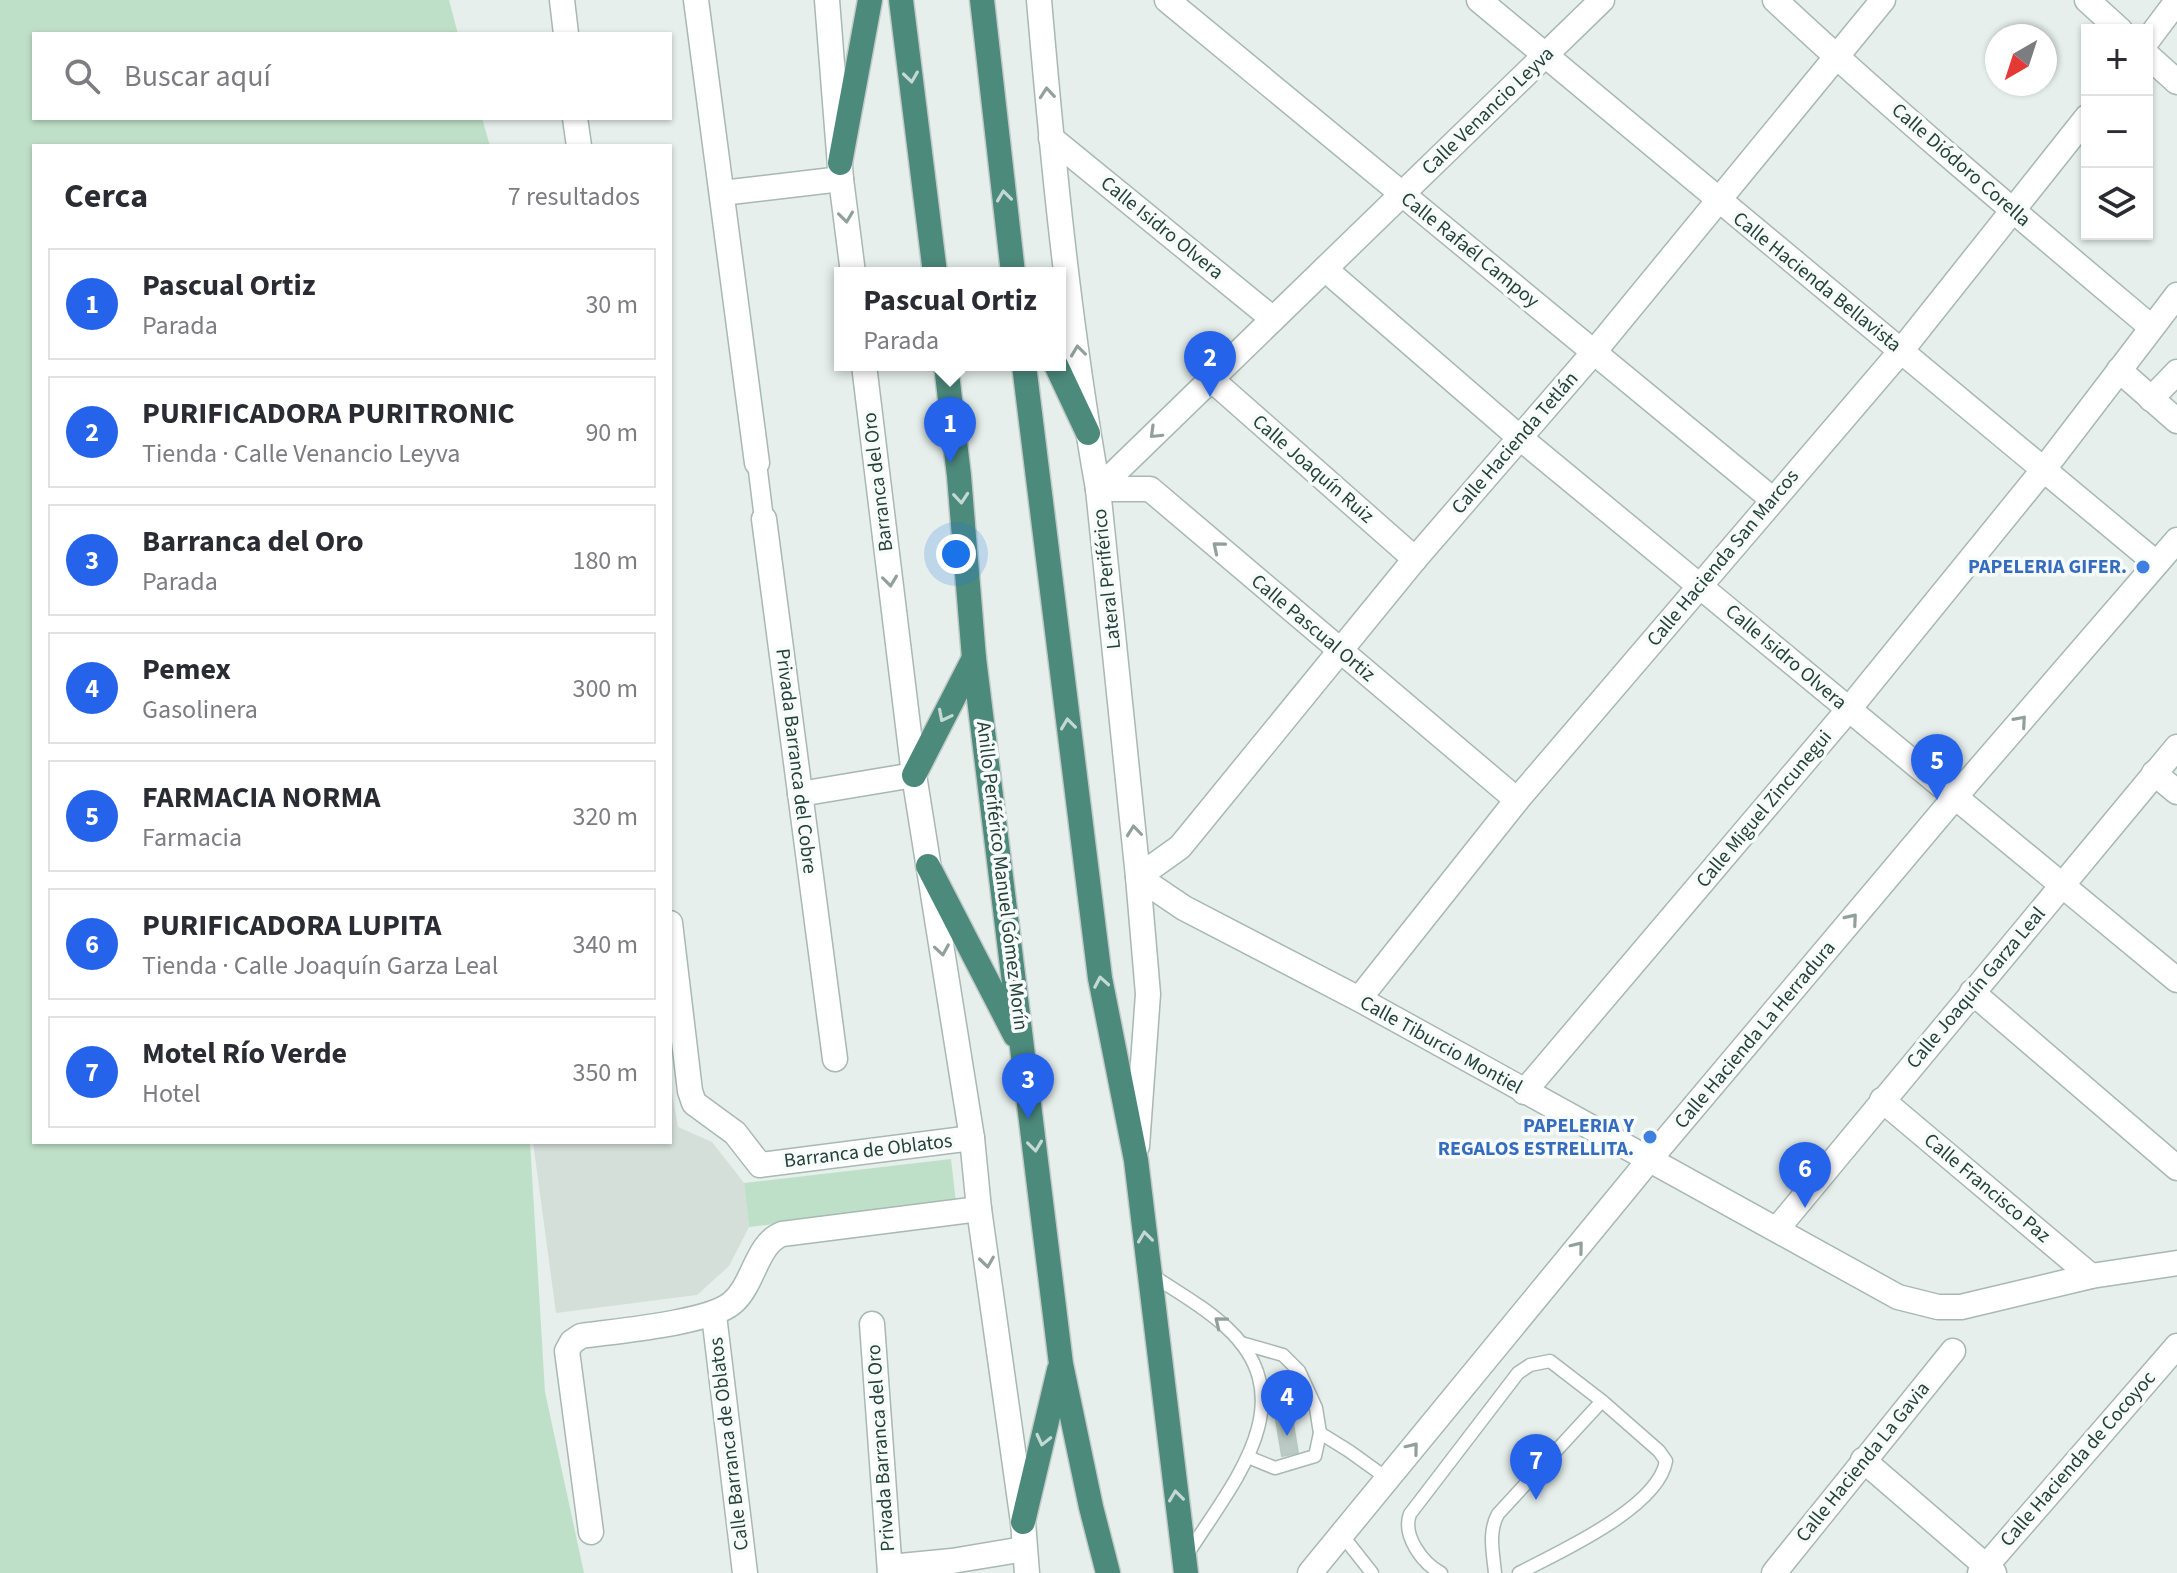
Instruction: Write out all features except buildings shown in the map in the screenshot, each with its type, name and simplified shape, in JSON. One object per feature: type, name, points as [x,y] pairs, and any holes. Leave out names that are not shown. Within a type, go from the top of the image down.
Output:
[{"type":"highway","points":[[841,171],[870,0]]},
{"type":"highway","points":[[901,0],[934,267]]},
{"type":"highway","points":[[982,0],[1012,267]]},
{"type":"highway","name":"Anillo Periférico Manuel Gómez Morín","points":[[947,371],[974,658],[1061,1364],[1108,1573]]},
{"type":"highway","points":[[1025,371],[1100,978],[1136,1160],[1185,1567]]},
{"type":"highway","points":[[1059,371],[1088,433]]},
{"type":"highway","points":[[914,775],[974,658]]},
{"type":"highway","points":[[928,866],[1024,1052]]},
{"type":"highway","points":[[1023,1522],[1061,1364]]},
{"type":"highway","points":[[1061,1364],[1067,1441],[1091,1573]]},
{"type":"street","points":[[562,0],[566,32]]},
{"type":"street","points":[[696,0],[757,463]]},
{"type":"street","points":[[827,0],[852,267]]},
{"type":"street","name":"Lateral Periférico","points":[[1039,0],[1051,138],[1088,433],[1098,489],[1148,994],[1136,1160]]},
{"type":"street","name":"Calle Rafaél Campoy","points":[[1167,0],[1772,499]]},
{"type":"street","name":"Calle Hacienda Bellavista","points":[[1479,0],[2156,563]]},
{"type":"street","name":"Calle Venancio Leyva","points":[[1098,489],[1602,0]]},
{"type":"street","name":"Calle Diódoro Corella","points":[[1775,0],[1836,57],[2151,327]]},
{"type":"street","name":"Calle Hacienda Tetlán","points":[[1138,877],[1180,847],[1415,559],[1594,352],[1883,0]]},
{"type":"street","points":[[2087,0],[2113,24]]},
{"type":"street","points":[[2153,33],[2177,1]]},
{"type":"street","points":[[2153,60],[2177,82]]},
{"type":"street","points":[[575,120],[579,144]]},
{"type":"street","name":"Calle Hacienda San Marcos","points":[[1359,999],[1517,800],[1901,351],[2081,124]]},
{"type":"street","name":"Calle Isidro Olvera","points":[[1051,138],[1273,319]]},
{"type":"street","points":[[722,193],[841,171]]},
{"type":"street","name":"Calle Isidro Olvera","points":[[1325,269],[1519,437],[2177,980]]},
{"type":"street","name":"Calle Miguel Zincunegui","points":[[1524,1092],[1849,709],[2044,469],[2177,295]]},
{"type":"street","points":[[2119,370],[2177,421]]},
{"type":"street","name":"Barranca del Oro","points":[[865,371],[914,775],[972,1138],[979,1209],[1023,1522],[1025,1561]]},
{"type":"street","points":[[2151,399],[2177,372]]},
{"type":"street","name":"Calle Joaquín Ruiz","points":[[1211,379],[1415,559]]},
{"type":"street","name":"Privada Barranca del Cobre","points":[[757,463],[835,1059]]},
{"type":"street","name":"Calle Pascual Ortiz","points":[[1098,489],[1150,489],[1517,800]]},
{"type":"street","name":"Calle Hacienda La Herradura","points":[[1310,1573],[1650,1159],[1955,797],[2177,540]]},
{"type":"street","name":"Calle Joaquín Garza Leal","points":[[1777,1229],[2177,747]]},
{"type":"street","points":[[2154,773],[2177,792]]},
{"type":"street","points":[[800,794],[914,775]]},
{"type":"street","name":"Calle Tiburcio Montiel","points":[[1138,877],[1184,908],[1359,999],[1898,1297],[1938,1307],[1961,1307],[2091,1276],[2177,1263]]},
{"type":"street","name":"Barranca de Oblatos","points":[[672,940],[694,1103],[735,1133],[760,1165],[972,1138]]},
{"type":"street","points":[[1972,992],[2177,1168]]},
{"type":"street","name":"Calle Francisco Paz","points":[[1882,1100],[2091,1276]]},
{"type":"street","points":[[591,1532],[567,1351],[572,1342],[581,1336],[714,1315],[733,1302],[750,1282],[766,1245],[782,1234],[979,1209]]},
{"type":"street","name":"Calle Barranca de Oblatos","points":[[714,1315],[745,1573]]},
{"type":"street","name":"Privada Barranca del Oro","points":[[872,1324],[890,1570]]},
{"type":"street","name":"Calle Hacienda de Cocoyoc","points":[[1987,1571],[2177,1346]]},
{"type":"street","name":"Calle Hacienda La Gavia","points":[[1774,1573],[1953,1351]]},
{"type":"street","points":[[1863,1460],[1987,1571]]},
{"type":"street","points":[[890,1570],[952,1561],[1025,1561]]},
{"type":"lane","points":[[1150,1273],[1214,1317],[1241,1343],[1256,1369],[1263,1398],[1260,1429],[1248,1457],[1185,1567]]},
{"type":"lane","points":[[1241,1343],[1283,1355],[1299,1371],[1316,1408],[1320,1433],[1315,1456],[1275,1468],[1248,1457]]},
{"type":"lane","points":[[1441,1573],[1425,1561],[1408,1533],[1406,1523],[1410,1514],[1518,1373],[1530,1365],[1550,1361],[1602,1401],[1659,1451],[1666,1461],[1664,1473],[1627,1512],[1608,1526],[1519,1573]]},
{"type":"lane","points":[[1495,1573],[1491,1535],[1492,1524],[1498,1514],[1602,1401]]},
{"type":"lane","points":[[1320,1433],[1388,1479]]},
{"type":"lane","points":[[1342,1535],[1372,1573]]},
{"type":"shaded area","points":[[672,1093],[678,1127],[712,1142],[744,1183],[749,1227],[729,1266],[697,1295],[556,1313],[533,1144],[672,1144]]},
{"type":"green space","points":[[0,0],[449,0],[457,32],[32,32],[32,120],[483,120],[489,144],[32,144],[32,1144],[530,1144],[545,1392],[584,1573],[0,1573]]},
{"type":"green space","points":[[951,1159],[956,1203],[749,1227],[744,1183]]},
{"type":"place","name":"PURIFICADORA PURITRONIC","points":[[1210,397]]},
{"type":"place","name":"Pascual Ortiz","points":[[950,463]]},
{"type":"place","name":"PAPELERIA GIFER.","points":[[2143,567]]},
{"type":"place","name":"FARMACIA NORMA","points":[[1937,800]]},
{"type":"place","name":"Barranca del Oro","points":[[1028,1119]]},
{"type":"place","name":"PAPELERIA Y REGALOS ESTRELLITA.","points":[[1650,1137]]},
{"type":"place","name":"PURIFICADORA LUPITA","points":[[1805,1208]]},
{"type":"place","name":"Pemex","points":[[1287,1436]]},
{"type":"place","name":"Motel Río Verde","points":[[1536,1500]]}]
